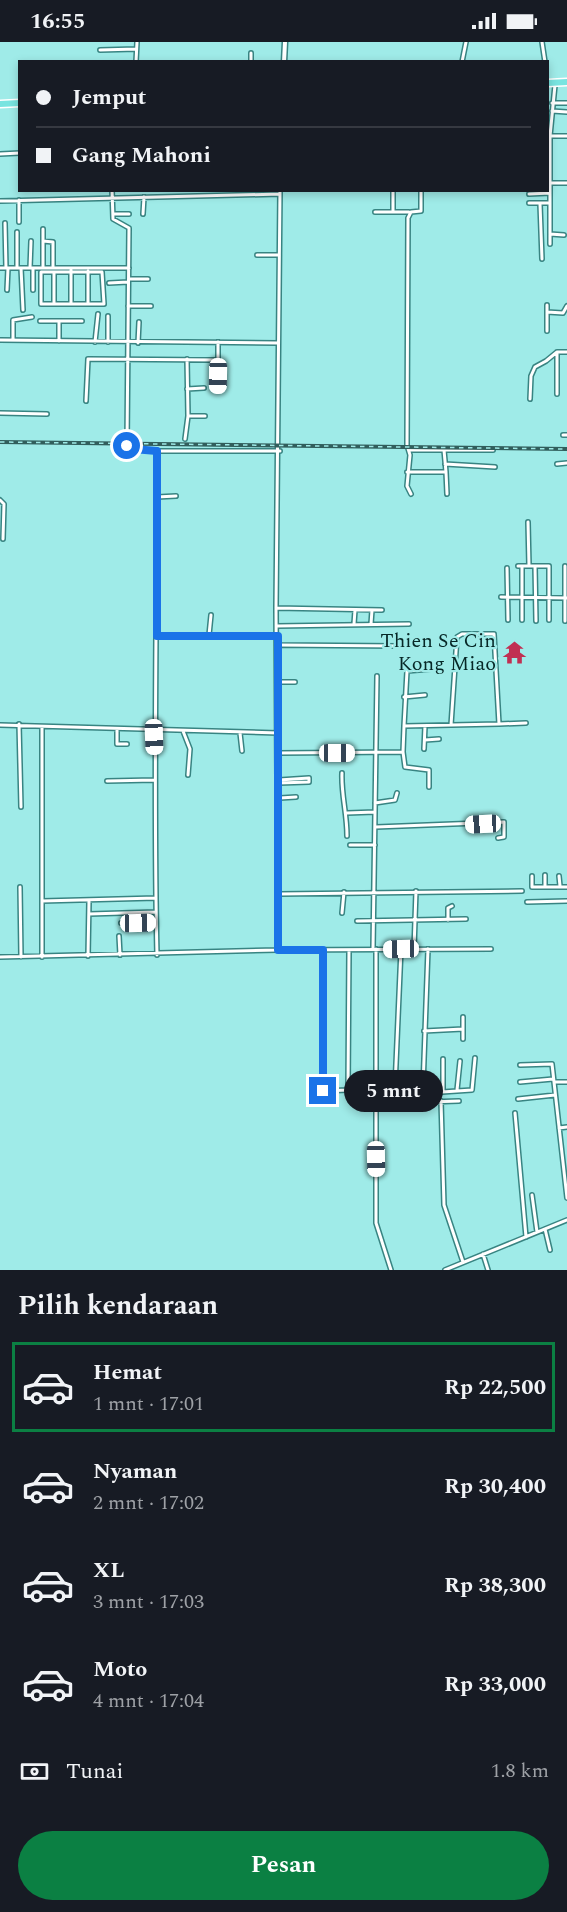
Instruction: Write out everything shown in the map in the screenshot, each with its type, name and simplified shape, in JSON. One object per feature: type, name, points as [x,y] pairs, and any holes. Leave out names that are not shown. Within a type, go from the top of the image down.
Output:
[{"type":"highway","points":[[550,84],[567,83]]},
{"type":"highway","points":[[0,102],[18,101]]},
{"type":"street","points":[[136,60],[137,42]]},
{"type":"street","points":[[284,60],[285,42]]},
{"type":"street","points":[[462,60],[466,42]]},
{"type":"street","points":[[542,42],[545,60]]},
{"type":"street","points":[[100,50],[136,49]]},
{"type":"street","points":[[251,53],[251,60]]},
{"type":"street","points":[[550,84],[552,103],[549,183],[550,244]]},
{"type":"street","points":[[552,103],[567,103]]},
{"type":"street","points":[[552,111],[567,112]]},
{"type":"street","points":[[550,136],[567,136]]},
{"type":"street","points":[[0,154],[18,153]]},
{"type":"street","points":[[549,183],[567,183]]},
{"type":"street","points":[[112,192],[115,221],[129,228],[127,446],[133,449],[157,451],[280,452]]},
{"type":"street","points":[[155,192],[156,197]]},
{"type":"street","points":[[223,192],[224,196]]},
{"type":"street","points":[[0,201],[224,196],[280,192],[278,343],[280,452],[276,608],[279,781],[278,950]]},
{"type":"street","points":[[393,192],[393,211]]},
{"type":"street","points":[[375,212],[422,211],[421,192]]},
{"type":"street","points":[[529,194],[550,193]]},
{"type":"street","points":[[143,214],[144,197]]},
{"type":"street","points":[[19,200],[19,222]]},
{"type":"street","points":[[529,203],[550,203]]},
{"type":"street","points":[[540,204],[542,259]]},
{"type":"street","points":[[411,213],[408,218],[406,282],[407,434],[410,450],[407,472],[411,494]]},
{"type":"street","points":[[114,214],[129,214]]},
{"type":"street","points":[[5,223],[7,290]]},
{"type":"street","points":[[43,229],[43,268]]},
{"type":"street","points":[[17,232],[23,310]]},
{"type":"street","points":[[550,234],[564,235]]},
{"type":"street","points":[[31,241],[33,290]]},
{"type":"street","points":[[43,241],[53,242],[54,304]]},
{"type":"street","points":[[257,255],[279,255]]},
{"type":"street","points":[[0,268],[71,270],[129,268]]},
{"type":"street","points":[[53,270],[40,273],[39,303],[104,303],[103,273],[71,270]]},
{"type":"street","points":[[71,270],[71,304]]},
{"type":"street","points":[[88,272],[88,304]]},
{"type":"street","points":[[109,283],[148,279]]},
{"type":"street","points":[[547,305],[547,331]]},
{"type":"street","points":[[128,306],[151,306]]},
{"type":"street","points":[[547,312],[563,313],[567,306]]},
{"type":"street","points":[[95,342],[98,314]]},
{"type":"street","points":[[108,316],[108,342]]},
{"type":"street","points":[[14,340],[13,320],[32,317]]},
{"type":"street","points":[[40,321],[82,321]]},
{"type":"street","points":[[59,321],[59,341]]},
{"type":"street","points":[[138,343],[139,322]]},
{"type":"street","points":[[0,340],[278,343]]},
{"type":"street","points":[[218,342],[218,389]]},
{"type":"street","points":[[530,399],[533,369],[557,352],[567,352]]},
{"type":"street","points":[[557,352],[557,394]]},
{"type":"street","points":[[86,401],[88,359],[218,360]]},
{"type":"street","points":[[185,439],[188,416],[187,359]]},
{"type":"street","points":[[188,389],[204,388]]},
{"type":"street","points":[[0,413],[47,414]]},
{"type":"street","points":[[188,416],[205,416]]},
{"type":"street","points":[[444,449],[447,494]]},
{"type":"street","points":[[410,450],[493,450]]},
{"type":"street","points":[[157,451],[157,636],[154,729],[157,955]]},
{"type":"street","points":[[557,464],[567,463]]},
{"type":"street","points":[[445,464],[495,467]]},
{"type":"street","points":[[407,472],[446,472]]},
{"type":"street","points":[[157,497],[176,496]]},
{"type":"street","points":[[0,500],[4,504],[3,538]]},
{"type":"street","points":[[528,522],[529,566]]},
{"type":"street","points":[[522,620],[520,566],[549,566],[549,620]]},
{"type":"street","points":[[535,566],[536,621]]},
{"type":"street","points":[[565,566],[565,621]]},
{"type":"street","points":[[507,568],[508,620]]},
{"type":"street","points":[[501,597],[566,598]]},
{"type":"street","points":[[276,608],[382,610]]},
{"type":"street","points":[[354,624],[355,610]]},
{"type":"street","points":[[371,624],[372,610]]},
{"type":"street","points":[[209,634],[211,615]]},
{"type":"street","points":[[277,626],[410,624]]},
{"type":"street","points":[[451,725],[457,637],[490,633],[495,637],[499,724]]},
{"type":"street","points":[[157,636],[209,634],[278,636]]},
{"type":"street","points":[[278,645],[398,646]]},
{"type":"street","points":[[429,787],[429,770],[405,767],[403,752],[407,670],[431,669]]},
{"type":"street","points":[[377,675],[374,891],[376,1226],[391,1270]]},
{"type":"street","points":[[277,682],[295,682]]},
{"type":"street","points":[[404,697],[425,695]]},
{"type":"street","points":[[404,726],[526,723]]},
{"type":"street","points":[[20,724],[21,807]]},
{"type":"street","points":[[0,725],[278,733]]},
{"type":"street","points":[[424,726],[424,749]]},
{"type":"street","points":[[42,727],[42,957]]},
{"type":"street","points":[[117,729],[117,744],[127,744]]},
{"type":"street","points":[[183,731],[190,749],[188,775]]},
{"type":"street","points":[[240,732],[242,751]]},
{"type":"street","points":[[425,740],[439,739]]},
{"type":"street","points":[[278,753],[403,752]]},
{"type":"street","points":[[342,773],[347,813],[347,836]]},
{"type":"street","points":[[310,779],[309,782],[279,781],[310,779]]},
{"type":"street","points":[[107,781],[154,780]]},
{"type":"street","points":[[375,803],[395,800],[397,793]]},
{"type":"street","points":[[279,798],[296,797]]},
{"type":"street","points":[[347,813],[375,812]]},
{"type":"street","points":[[376,827],[504,822],[504,837],[498,838]]},
{"type":"street","points":[[350,845],[375,845]]},
{"type":"street","points":[[545,875],[545,887]]},
{"type":"street","points":[[531,876],[532,887],[567,887]]},
{"type":"street","points":[[559,876],[560,887]]},
{"type":"street","points":[[20,887],[21,957]]},
{"type":"street","points":[[279,894],[374,891],[522,891]]},
{"type":"street","points":[[414,949],[416,891]]},
{"type":"street","points":[[342,913],[344,892]]},
{"type":"street","points":[[42,901],[156,898]]},
{"type":"street","points":[[88,956],[89,901]]},
{"type":"street","points":[[527,902],[567,901]]},
{"type":"street","points":[[448,921],[448,908],[452,906]]},
{"type":"street","points":[[89,914],[156,912]]},
{"type":"street","points":[[357,921],[466,919]]},
{"type":"street","points":[[121,923],[156,923]]},
{"type":"street","points":[[119,936],[120,956]]},
{"type":"street","points":[[395,1088],[401,949]]},
{"type":"street","points":[[428,949],[423,1088],[429,1102],[459,1101]]},
{"type":"street","points":[[0,957],[120,956],[278,950],[491,949]]},
{"type":"street","points":[[323,950],[325,1091],[423,1088]]},
{"type":"street","points":[[348,1090],[349,950]]},
{"type":"street","points":[[463,1017],[463,1039]]},
{"type":"street","points":[[424,1031],[463,1029]]},
{"type":"street","points":[[427,1093],[473,1089],[475,1058]]},
{"type":"street","points":[[442,1059],[442,1091]]},
{"type":"street","points":[[457,1090],[460,1061]]},
{"type":"street","points":[[520,1065],[551,1063],[567,1198]]},
{"type":"street","points":[[520,1082],[554,1080],[567,1082]]},
{"type":"street","points":[[518,1099],[555,1095]]},
{"type":"street","points":[[441,1101],[444,1205],[463,1262]]},
{"type":"street","points":[[515,1113],[526,1237]]},
{"type":"street","points":[[560,1128],[567,1127]]},
{"type":"street","points":[[561,1147],[567,1147]]},
{"type":"street","points":[[532,1195],[537,1232]]},
{"type":"street","points":[[445,1270],[567,1220]]},
{"type":"street","points":[[545,1229],[550,1250]]},
{"type":"street","points":[[483,1254],[488,1270]]},
{"type":"railway","points":[[0,442],[567,449]]},
{"type":"place","name":"Thien Se Cin Kong Miao","points":[[514,652]]},
{"type":"route","points":[[127,446],[133,449],[155,449],[157,451],[157,636],[209,634],[278,636],[278,950],[323,950],[323,1091]]}]
